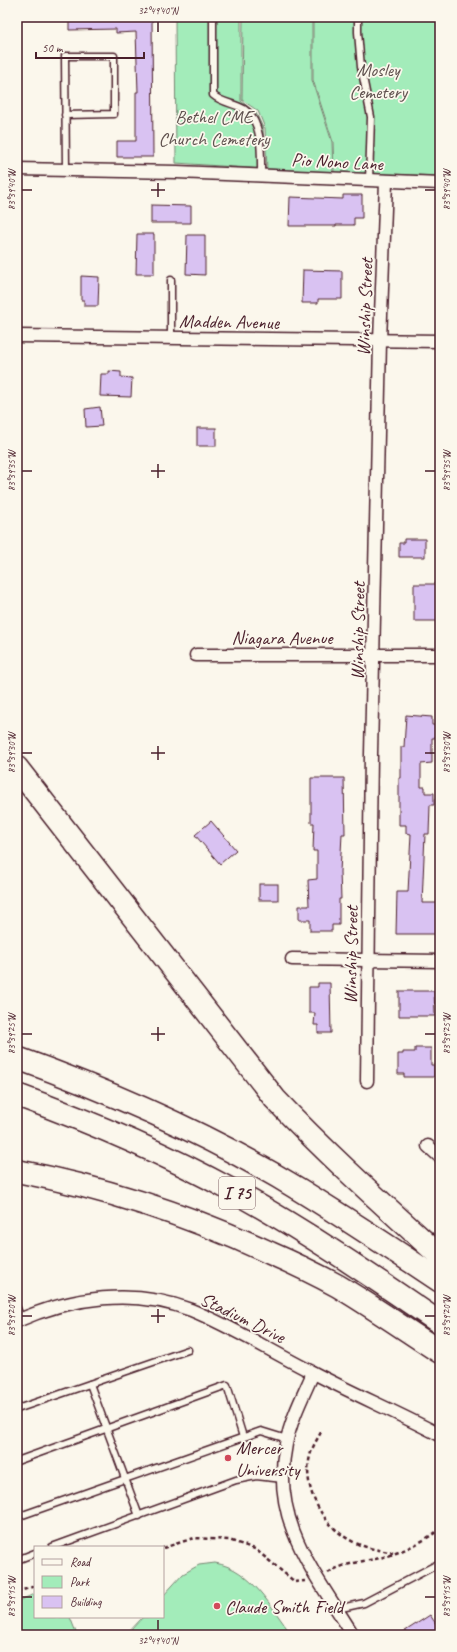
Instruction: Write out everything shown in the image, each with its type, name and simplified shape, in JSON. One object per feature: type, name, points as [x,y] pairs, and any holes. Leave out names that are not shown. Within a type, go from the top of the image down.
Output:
[{"type":"highway","points":[[17,768],[275,1099],[349,1174],[440,1256]]},
{"type":"highway","name":"I 75","points":[[17,1058],[78,1080],[145,1109],[241,1156],[300,1190],[440,1281]]},
{"type":"highway","name":"I 75","points":[[17,1095],[105,1129],[157,1152],[233,1191],[311,1237],[440,1323]]},
{"type":"highway","points":[[17,1171],[116,1194],[188,1218],[242,1239],[337,1286],[440,1352]]},
{"type":"street","name":"Pio Nono Lane","points":[[17,169],[177,172],[440,184]]},
{"type":"street","name":"Winship Street","points":[[367,1082],[380,341],[386,182]]},
{"type":"street","name":"Madden Avenue","points":[[17,336],[440,341]]},
{"type":"street","name":"Niagara Avenue","points":[[196,655],[440,655]]},
{"type":"street","points":[[292,960],[440,961]]},
{"type":"street","points":[[428,1146],[440,1157]]},
{"type":"street","name":"Stadium Drive","points":[[18,1316],[83,1300],[129,1298],[164,1303],[189,1310],[215,1320],[313,1373],[440,1434]]},
{"type":"street","points":[[313,1373],[291,1425],[287,1439],[283,1465],[286,1512],[295,1539],[353,1635]]},
{"type":"lane","points":[[213,17],[213,95],[219,100],[244,109],[252,116],[259,135],[261,175]]},
{"type":"lane","points":[[358,17],[361,67],[371,117],[369,181]]},
{"type":"lane","points":[[65,115],[114,114],[114,56],[65,56],[65,115],[66,170]]},
{"type":"lane","points":[[171,280],[171,338]]},
{"type":"lane","points":[[17,1409],[188,1350]]},
{"type":"lane","points":[[90,1384],[138,1516]]},
{"type":"lane","points":[[17,1462],[227,1385],[243,1437]]},
{"type":"lane","points":[[17,1516],[261,1431],[287,1439]]},
{"type":"lane","points":[[55,1546],[236,1480],[256,1476],[283,1479]]},
{"type":"lane","points":[[17,1560],[34,1553]]},
{"type":"lane","points":[[337,1609],[364,1603],[440,1563]]},
{"type":"path","points":[[321,1432],[309,1458],[311,1492],[318,1506],[328,1522],[342,1535],[357,1544],[372,1549],[396,1553]]},
{"type":"path","points":[[164,1548],[194,1538],[228,1540],[255,1549],[295,1582],[318,1579],[338,1566],[396,1553],[428,1538],[440,1529]]},
{"type":"path","points":[[17,1592],[34,1586]]},
{"type":"green space","name":"Bethel CME Church Cemetery","points":[[175,17],[241,17],[241,101],[256,113],[263,128],[265,169],[176,163]]},
{"type":"green space","points":[[243,17],[312,17],[312,80],[332,142],[333,172],[267,169],[265,128],[258,111],[242,100]]},
{"type":"green space","name":"Mosley Cemetery","points":[[313,17],[440,17],[440,176],[334,172],[333,142],[313,80]]},
{"type":"green space","name":"Claude Smith Field","points":[[215,1563],[240,1573],[260,1591],[292,1635],[126,1635],[142,1618],[164,1618],[164,1595],[183,1574],[199,1565]]},
{"type":"green space","points":[[34,1594],[34,1618],[70,1618],[77,1635],[17,1635],[17,1601]]},
{"type":"building","points":[[69,17],[152,17],[153,157],[117,157],[117,141],[136,141],[136,92],[138,92],[136,32],[116,33],[116,29],[69,30]]},
{"type":"building","points":[[343,195],[362,195],[362,218],[354,218],[354,225],[289,226],[290,197],[343,199]]},
{"type":"building","points":[[151,205],[191,206],[191,223],[151,223]]},
{"type":"building","points":[[137,234],[154,234],[154,274],[136,274]]},
{"type":"building","points":[[187,235],[205,235],[205,275],[186,274]]},
{"type":"building","points":[[303,270],[342,271],[342,299],[318,299],[318,303],[302,303]]},
{"type":"building","points":[[81,276],[99,277],[98,306],[84,306],[84,300],[81,300]]},
{"type":"building","points":[[109,371],[121,372],[121,377],[132,378],[131,397],[100,396],[101,374],[109,374]]},
{"type":"building","points":[[100,407],[102,426],[86,427],[85,409]]},
{"type":"building","points":[[197,428],[216,428],[216,446],[197,446]]},
{"type":"building","points":[[404,539],[425,539],[425,557],[399,557],[399,543],[404,543]]},
{"type":"building","points":[[414,584],[440,584],[439,621],[414,621]]},
{"type":"building","points":[[406,715],[432,717],[432,725],[435,725],[435,738],[432,738],[432,763],[421,764],[421,787],[425,787],[425,793],[434,793],[434,805],[430,805],[429,834],[425,834],[422,903],[440,903],[440,934],[396,934],[397,892],[408,892],[411,834],[406,833],[406,825],[399,825],[399,778],[401,778],[401,747],[404,747]]},
{"type":"building","points":[[311,778],[344,778],[345,834],[342,834],[339,925],[332,925],[332,931],[310,931],[310,920],[299,920],[299,906],[309,906],[308,880],[317,879],[317,851],[313,851],[314,823],[311,823]]},
{"type":"building","points":[[211,821],[236,850],[220,864],[195,835]]},
{"type":"building","points":[[259,884],[278,884],[278,900],[259,900]]},
{"type":"building","points":[[318,983],[330,983],[331,1033],[318,1033],[318,1025],[314,1025],[315,1013],[309,1013],[309,987],[318,987]]},
{"type":"building","points":[[399,991],[434,991],[435,1016],[399,1016]]},
{"type":"building","points":[[415,1048],[431,1048],[431,1065],[434,1065],[434,1077],[404,1077],[404,1074],[398,1074],[398,1054],[403,1054],[403,1052],[415,1052]]},
{"type":"building","points":[[430,1615],[440,1630],[440,1635],[399,1635]]},
{"type":"place","name":"Mercer University","points":[[228,1458]]},
{"type":"place","name":"Claude Smith Field","points":[[217,1606]]}]
